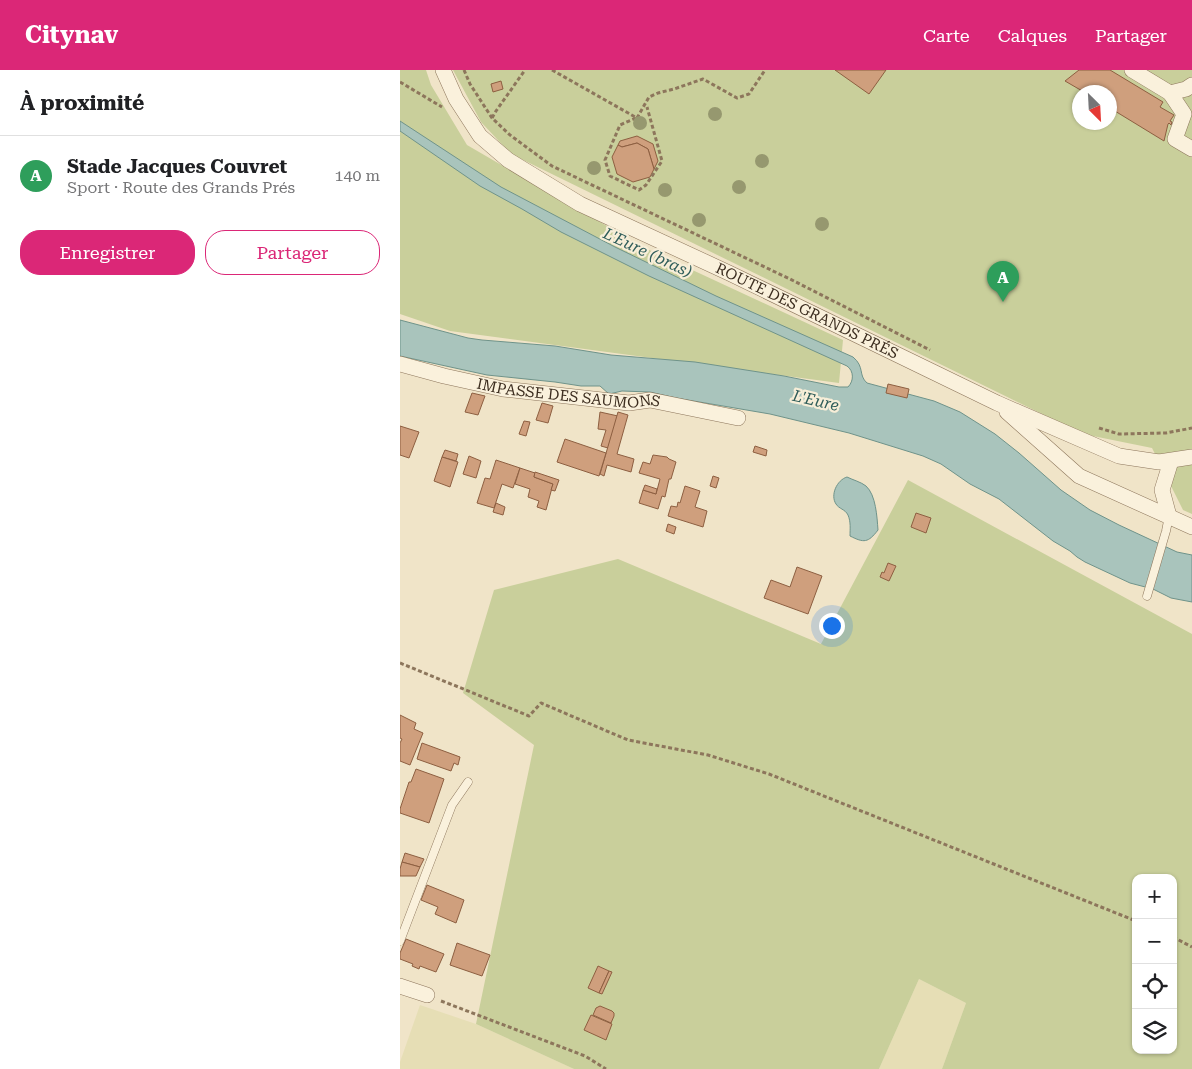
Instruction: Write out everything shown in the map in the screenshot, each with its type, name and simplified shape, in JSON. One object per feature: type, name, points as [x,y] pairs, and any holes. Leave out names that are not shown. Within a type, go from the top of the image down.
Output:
[{"type":"street","name":"ROUTE DES GRANDS PRÉS","points":[[443,70],[456,99],[480,136],[508,160],[580,204],[729,273],[997,403],[1119,456],[1159,462],[1192,457]]},
{"type":"street","points":[[1132,70],[1170,93],[1184,114],[1175,139],[1192,149]]},
{"type":"street","points":[[1170,93],[1186,89],[1192,84]]},
{"type":"street","name":"IMPASSE DES SAUMONS","points":[[400,364],[503,389],[629,403],[650,400],[738,418]]},
{"type":"street","points":[[997,403],[1079,476],[1167,524],[1192,527]]},
{"type":"street","points":[[1167,524],[1162,490],[1171,461]]},
{"type":"street","points":[[400,986],[427,995]]},
{"type":"lane","points":[[1146,596],[1167,524]]},
{"type":"lane","points":[[400,941],[452,805],[468,782]]},
{"type":"path","points":[[464,70],[470,84],[492,118],[510,135],[552,166],[790,279],[932,352]]},
{"type":"path","points":[[492,118],[525,70]]},
{"type":"path","points":[[552,70],[637,118]]},
{"type":"path","points":[[647,107],[662,161],[646,185],[639,190],[610,176],[605,160],[620,125],[637,118],[649,97],[703,79],[737,98],[744,97],[750,94],[765,70]]},
{"type":"path","points":[[400,82],[449,111]]},
{"type":"path","points":[[1090,425],[1119,434],[1166,433],[1192,428]]},
{"type":"path","points":[[400,663],[529,716],[541,703],[628,740],[708,755],[769,774],[1132,919]]},
{"type":"path","points":[[1177,939],[1192,947]]},
{"type":"path","points":[[427,995],[584,1056],[606,1069]]},
{"type":"shaded area","points":[[919,979],[966,1003],[942,1069],[879,1069]]},
{"type":"shaded area","points":[[420,1005],[476,1024],[574,1069],[400,1069],[400,1062]]},
{"type":"green space","points":[[400,70],[426,70],[431,85],[467,145],[645,248],[843,340],[839,383],[450,331],[400,314]]},
{"type":"green space","points":[[453,70],[1192,70],[1192,514],[1183,510],[1152,448],[1083,434],[511,154],[481,122]]},
{"type":"green space","points":[[908,480],[1192,634],[1192,1069],[942,1069],[966,1003],[919,979],[879,1069],[574,1069],[476,1024],[534,745],[463,693],[494,590],[618,559],[821,644]]},
{"type":"water","name":"L'Eure","points":[[400,121],[501,187],[615,247],[716,296],[853,357],[859,364],[864,380],[867,383],[934,401],[960,412],[995,434],[1061,490],[1090,510],[1177,552],[1192,555],[1192,602],[1171,598],[1153,589],[1130,583],[1085,562],[1053,541],[999,499],[970,484],[941,464],[923,456],[849,433],[770,414],[650,392],[622,391],[609,394],[600,386],[581,386],[487,375],[400,356],[400,320],[468,338],[555,346],[611,355],[695,362],[839,387],[848,387],[852,376],[847,366],[649,276],[561,232],[480,186],[400,131]]},
{"type":"water","points":[[847,477],[866,486],[874,500],[878,530],[866,540],[862,541],[850,536],[848,515],[837,506],[834,500],[834,492],[838,484]]},
{"type":"building","points":[[835,70],[886,70],[869,94]]},
{"type":"building","points":[[1079,70],[1110,70],[1163,102],[1160,107],[1174,115],[1170,121],[1172,122],[1171,125],[1168,124],[1164,141],[1117,112],[1117,85],[1072,85],[1065,81]]},
{"type":"building","points":[[501,81],[503,89],[493,92],[491,84]]},
{"type":"building","points":[[637,136],[653,144],[658,161],[654,169],[648,149],[637,143],[622,147],[618,145],[620,141]]},
{"type":"building","points":[[637,143],[648,149],[654,169],[650,177],[633,182],[617,174],[612,157],[618,145],[622,147]]},
{"type":"building","points":[[888,384],[909,389],[907,398],[886,393]]},
{"type":"building","points":[[472,393],[485,396],[478,415],[465,412]]},
{"type":"building","points":[[542,403],[553,406],[548,423],[536,420]]},
{"type":"building","points":[[600,412],[618,416],[608,448],[601,446],[606,430],[598,429]]},
{"type":"building","points":[[618,412],[628,415],[617,454],[634,459],[631,472],[607,465],[604,476],[600,474]]},
{"type":"building","points":[[524,421],[530,422],[526,436],[519,434]]},
{"type":"building","points":[[400,426],[419,432],[409,458],[400,455]]},
{"type":"building","points":[[565,439],[606,453],[599,476],[557,462]]},
{"type":"building","points":[[755,446],[767,450],[766,456],[753,452]]},
{"type":"building","points":[[445,450],[458,454],[456,461],[442,457]]},
{"type":"building","points":[[653,455],[667,457],[676,462],[671,479],[669,479],[665,497],[662,496],[658,509],[639,503],[643,490],[656,494],[660,479],[639,473],[643,462],[650,464]]},
{"type":"building","points":[[469,456],[481,461],[476,478],[463,474]]},
{"type":"building","points":[[442,457],[458,462],[450,487],[434,481]]},
{"type":"building","points":[[496,460],[520,468],[513,488],[502,484],[494,508],[477,503],[485,478],[490,479]]},
{"type":"building","points":[[520,468],[535,473],[534,477],[553,484],[546,510],[537,507],[539,501],[528,497],[530,489],[515,484]]},
{"type":"building","points":[[535,472],[559,480],[555,491],[551,490],[553,484],[534,477]]},
{"type":"building","points":[[713,476],[719,478],[716,488],[710,486]]},
{"type":"building","points":[[645,485],[657,489],[656,494],[643,490]]},
{"type":"building","points":[[685,486],[700,491],[695,507],[707,511],[703,527],[668,516],[671,506],[677,507],[678,502],[680,503]]},
{"type":"building","points":[[496,503],[505,507],[503,515],[493,512]]},
{"type":"building","points":[[916,513],[931,518],[926,533],[911,527]]},
{"type":"building","points":[[668,524],[676,527],[674,534],[666,531]]},
{"type":"building","points":[[888,563],[896,566],[889,581],[880,577]]},
{"type":"building","points":[[797,567],[822,576],[808,614],[764,598],[771,580],[790,587]]},
{"type":"building","points":[[400,715],[416,723],[414,729],[423,733],[410,765],[400,761],[400,743],[402,739],[400,738]]},
{"type":"building","points":[[422,743],[460,757],[458,765],[454,763],[451,771],[417,759]]},
{"type":"building","points":[[416,769],[444,779],[429,823],[400,813],[409,782],[411,782]]},
{"type":"building","points":[[405,853],[424,859],[420,867],[402,862]]},
{"type":"building","points":[[402,862],[420,867],[416,876],[400,876]]},
{"type":"building","points":[[427,885],[464,900],[456,923],[435,914],[438,907],[421,900]]},
{"type":"building","points":[[406,939],[444,954],[436,972],[420,966],[419,969],[412,966],[413,964],[400,959],[400,953]]},
{"type":"building","points":[[457,943],[490,955],[482,976],[450,965]]},
{"type":"building","points":[[598,966],[609,971],[599,993],[588,988]]},
{"type":"building","points":[[609,971],[612,972],[602,994],[599,993]]},
{"type":"building","points":[[600,1006],[614,1013],[611,1023],[593,1015],[596,1008]]},
{"type":"building","points":[[591,1015],[612,1024],[606,1040],[584,1030]]},
{"type":"place","name":"Stade Jacques Couvret","points":[[1003,302]]},
{"type":"water label","name":"L'Eure (bras)","points":[[648,252]]}]
